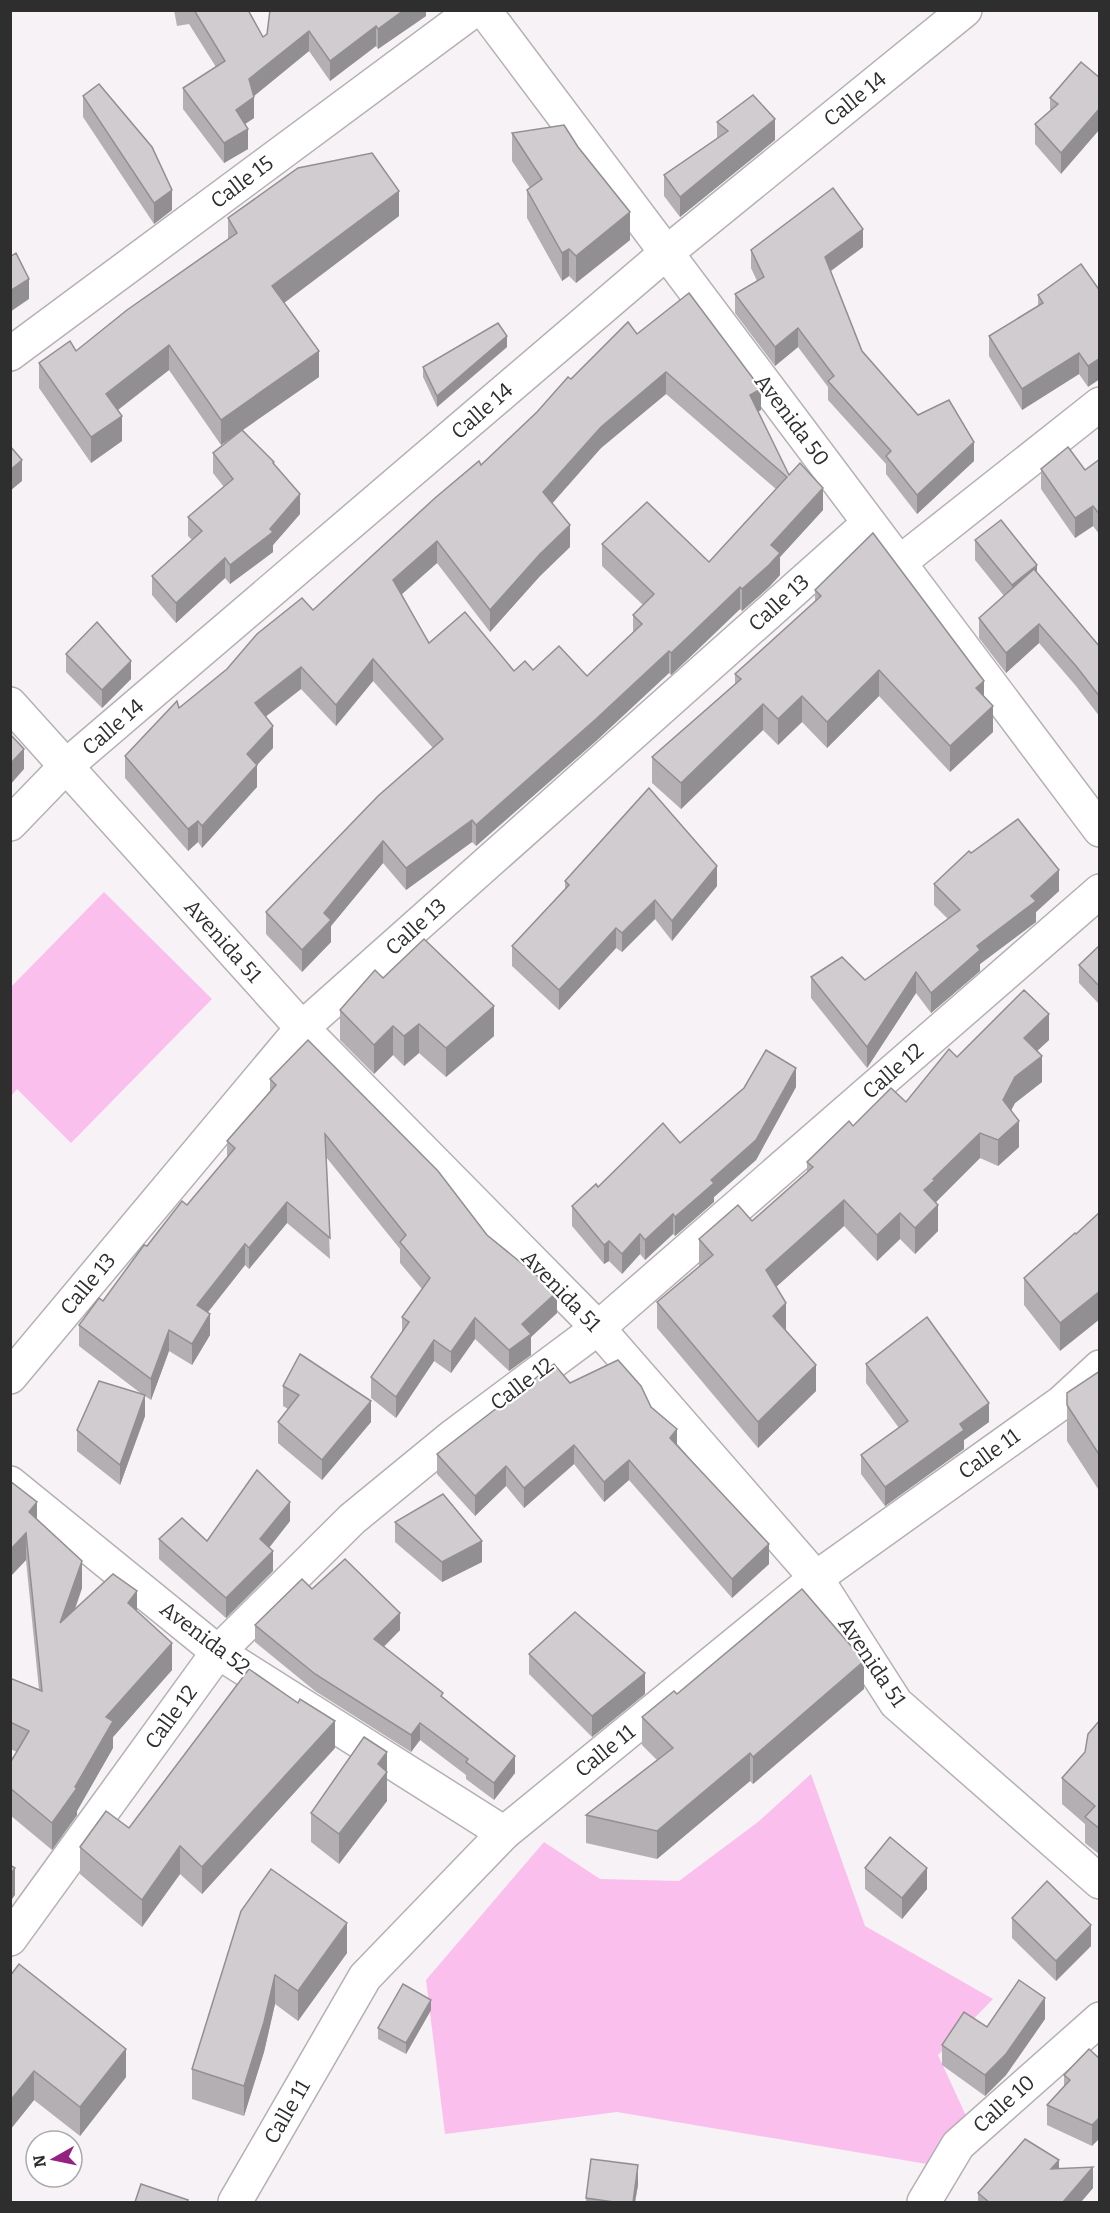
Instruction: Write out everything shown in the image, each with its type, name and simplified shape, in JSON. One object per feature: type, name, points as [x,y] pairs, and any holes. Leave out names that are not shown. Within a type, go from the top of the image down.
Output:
[{"type":"street","name":"Calle 15","points":[[10,354],[474,10]]},
{"type":"street","name":"Avenida 50","points":[[484,10],[665,254],[1100,830]]},
{"type":"street","name":"Calle 14","points":[[10,824],[66,766],[665,254],[965,10]]},
{"type":"street","points":[[899,563],[1100,404]]},
{"type":"street","name":"Calle 13","points":[[10,1377],[302,1028],[869,523]]},
{"type":"street","name":"Avenida 51","points":[[10,704],[302,1028],[597,1328],[816,1578],[896,1703],[1100,1882]]},
{"type":"street","name":"Calle 12","points":[[10,1939],[218,1652],[352,1518],[452,1437],[597,1328],[1100,891]]},
{"type":"street","name":"Calle 11","points":[[235,2202],[365,1977],[504,1833],[816,1578],[1061,1403],[1100,1366]]},
{"type":"street","name":"Avenida 52","points":[[10,1484],[218,1652],[504,1833]]},
{"type":"street","name":"Calle 10","points":[[924,2202],[958,2145],[1100,2019]]},
{"type":"shaded area","points":[[104,892],[212,999],[71,1143],[17,1089],[11,1096],[11,987]]},
{"type":"shaded area","points":[[811,1774],[865,1926],[993,1999],[938,2055],[968,2120],[939,2166],[617,2112],[445,2134],[426,1980],[544,1842],[600,1879],[679,1881],[758,1822]]},
{"type":"building","points":[[194,10],[248,10],[263,37],[267,34],[270,10],[404,10],[378,29],[376,26],[330,61],[309,31],[249,79],[254,97],[236,110],[248,129],[224,143],[183,88],[225,61]]},
{"type":"building","points":[[1081,62],[1100,78],[1100,108],[1061,153],[1035,124],[1058,104],[1050,98]]},
{"type":"building","points":[[99,84],[152,147],[172,190],[154,203],[83,96]]},
{"type":"building","points":[[753,95],[775,119],[680,197],[664,175],[728,131],[717,122]]},
{"type":"building","points":[[564,125],[578,147],[630,212],[576,256],[569,249],[562,253],[527,190],[542,179],[512,133]]},
{"type":"building","points":[[372,153],[399,191],[272,286],[319,351],[221,420],[169,345],[106,394],[122,416],[91,437],[39,363],[70,341],[76,351],[127,310],[237,233],[228,218],[298,168]]},
{"type":"building","points":[[833,188],[863,229],[825,257],[862,351],[918,415],[949,400],[974,442],[917,495],[886,456],[891,451],[828,381],[834,376],[798,328],[775,347],[735,294],[764,277],[751,250]]},
{"type":"building","points":[[16,253],[29,279],[10,291],[10,257]]},
{"type":"building","points":[[1081,264],[1100,291],[1100,358],[1088,366],[1079,353],[1022,389],[989,336],[1043,303],[1038,295]]},
{"type":"building","points":[[689,293],[761,389],[750,395],[789,475],[800,463],[823,488],[771,545],[780,553],[769,565],[742,589],[740,587],[671,653],[669,651],[476,825],[472,820],[406,868],[383,841],[324,913],[331,920],[302,950],[266,912],[378,796],[443,739],[373,659],[336,705],[301,667],[255,703],[273,726],[247,754],[257,765],[202,826],[198,821],[188,829],[125,756],[177,701],[179,708],[227,669],[257,634],[302,598],[313,610],[435,498],[479,461],[481,465],[537,412],[568,377],[571,379],[628,322],[637,334]],"holes":[[[666,372],[787,477],[709,562],[647,502],[602,544],[654,594],[633,615],[642,624],[587,676],[559,646],[533,670],[525,661],[514,671],[465,612],[429,643],[393,580],[437,541],[490,610],[540,554],[570,525],[543,492],[601,427]]]},
{"type":"building","points":[[498,323],[507,336],[437,396],[423,367]]},
{"type":"building","points":[[242,430],[274,462],[300,494],[270,529],[273,532],[230,565],[225,558],[176,603],[152,576],[202,531],[188,517],[233,479],[213,453]]},
{"type":"building","points":[[10,446],[22,460],[10,470]]},
{"type":"building","points":[[1068,447],[1085,470],[1100,459],[1100,515],[1093,506],[1075,518],[1041,469]]},
{"type":"building","points":[[1001,520],[1037,565],[1012,585],[975,540]]},
{"type":"building","points":[[873,533],[984,681],[976,688],[993,706],[950,746],[879,670],[827,722],[802,696],[778,719],[763,704],[681,783],[652,757],[741,679],[735,674],[821,596],[815,590]]},
{"type":"building","points":[[1034,569],[1100,647],[1100,697],[1039,624],[1006,653],[979,618]]},
{"type":"building","points":[[97,622],[131,661],[102,690],[66,654]]},
{"type":"building","points":[[10,734],[24,749],[10,764]]},
{"type":"building","points":[[649,788],[717,866],[672,921],[655,900],[622,933],[616,928],[559,990],[512,946],[569,885],[565,881]]},
{"type":"building","points":[[1018,819],[1059,870],[1031,896],[1036,901],[977,946],[980,950],[931,993],[916,972],[867,1047],[811,977],[842,957],[865,980],[960,910],[934,884],[969,851],[971,853]]},
{"type":"building","points":[[424,939],[494,1006],[446,1048],[419,1024],[404,1036],[393,1026],[374,1045],[340,1010],[375,970],[383,978]]},
{"type":"building","points":[[1100,945],[1100,987],[1079,965]]},
{"type":"building","points":[[1024,990],[1049,1014],[1024,1038],[1042,1056],[1015,1077],[1003,1100],[1019,1121],[998,1140],[980,1133],[933,1179],[935,1180],[924,1190],[938,1205],[915,1228],[900,1213],[877,1235],[844,1200],[766,1270],[786,1303],[773,1316],[816,1365],[758,1422],[657,1302],[713,1255],[699,1239],[738,1205],[752,1221],[813,1167],[807,1162],[849,1121],[853,1126],[891,1088],[906,1102],[949,1049],[957,1057]]},
{"type":"building","points":[[308,1040],[438,1171],[487,1235],[557,1292],[522,1324],[531,1334],[509,1350],[475,1318],[451,1352],[434,1340],[396,1397],[371,1377],[409,1322],[402,1317],[430,1278],[400,1242],[406,1235],[325,1134],[330,1238],[287,1202],[249,1248],[245,1244],[197,1305],[210,1314],[192,1344],[169,1330],[151,1379],[79,1325],[99,1298],[103,1301],[144,1245],[147,1246],[182,1201],[187,1205],[235,1148],[227,1141],[276,1085],[270,1079]]},
{"type":"building","points":[[766,1050],[796,1068],[756,1140],[711,1180],[714,1183],[675,1217],[673,1214],[645,1240],[640,1234],[622,1254],[609,1241],[604,1245],[572,1206],[596,1184],[598,1187],[663,1123],[680,1143],[744,1088]]},
{"type":"building","points":[[1100,1212],[1100,1291],[1060,1323],[1024,1278]]},
{"type":"building","points":[[927,1317],[989,1403],[960,1424],[964,1430],[885,1487],[861,1455],[908,1421],[866,1364]]},
{"type":"building","points":[[300,1354],[371,1401],[322,1460],[278,1422],[299,1395],[283,1386]]},
{"type":"building","points":[[618,1360],[641,1386],[651,1407],[677,1429],[670,1438],[769,1544],[732,1579],[629,1460],[604,1482],[574,1445],[524,1488],[506,1466],[475,1496],[437,1454],[554,1364],[570,1383]]},
{"type":"building","points":[[1100,1371],[1100,1456],[1067,1405],[1067,1393]]},
{"type":"building","points":[[99,1381],[145,1395],[120,1465],[77,1430]]},
{"type":"building","points":[[257,1470],[290,1502],[260,1539],[273,1551],[226,1598],[159,1539],[182,1518],[207,1541]]},
{"type":"building","points":[[10,1481],[37,1502],[29,1512],[82,1561],[60,1623],[113,1574],[137,1591],[128,1603],[172,1643],[106,1717],[113,1721],[75,1787],[77,1788],[52,1823],[10,1788],[10,1763],[29,1731],[10,1722],[10,1678],[42,1691],[26,1533],[10,1550]]},
{"type":"building","points":[[443,1494],[482,1541],[442,1562],[395,1522]]},
{"type":"building","points":[[345,1559],[400,1613],[374,1639],[443,1693],[441,1696],[515,1756],[494,1783],[466,1762],[468,1759],[420,1723],[411,1735],[315,1674],[255,1625],[302,1579],[312,1589]]},
{"type":"building","points":[[802,1589],[864,1661],[753,1757],[750,1753],[657,1831],[586,1815],[673,1748],[642,1717],[674,1691],[677,1694]]},
{"type":"building","points":[[575,1612],[645,1673],[592,1716],[529,1654]]},
{"type":"building","points":[[249,1669],[298,1703],[300,1699],[335,1721],[202,1867],[180,1846],[142,1900],[80,1847],[106,1811],[129,1828]]},
{"type":"building","points":[[1100,1720],[1100,1829],[1085,1817],[1095,1806],[1062,1778],[1085,1752],[1088,1734]]},
{"type":"building","points":[[364,1737],[387,1752],[378,1764],[387,1772],[339,1834],[311,1813]]},
{"type":"building","points":[[890,1837],[927,1868],[902,1898],[865,1868]]},
{"type":"building","points":[[10,1865],[15,1868],[10,1875]]},
{"type":"building","points":[[271,1869],[347,1923],[298,1991],[275,1975],[264,2022],[244,2086],[192,2069],[241,1911]]},
{"type":"building","points":[[1047,1881],[1091,1925],[1056,1961],[1012,1918]]},
{"type":"building","points":[[19,1964],[126,2049],[80,2107],[34,2071],[10,2101],[10,1976]]},
{"type":"building","points":[[1019,1980],[1045,1998],[1006,2054],[985,2075],[942,2045],[964,2012],[987,2027]]},
{"type":"building","points":[[403,1984],[431,2000],[406,2043],[378,2028]]},
{"type":"building","points":[[1089,2049],[1100,2059],[1100,2117],[1092,2125],[1047,2105],[1070,2080],[1064,2075]]},
{"type":"building","points":[[1025,2139],[1059,2160],[1051,2169],[1093,2167],[1063,2202],[989,2202],[978,2193]]},
{"type":"building","points":[[591,2159],[638,2165],[633,2202],[586,2198]]},
{"type":"building","points":[[141,2184],[188,2200],[187,2202],[135,2202]]}]
